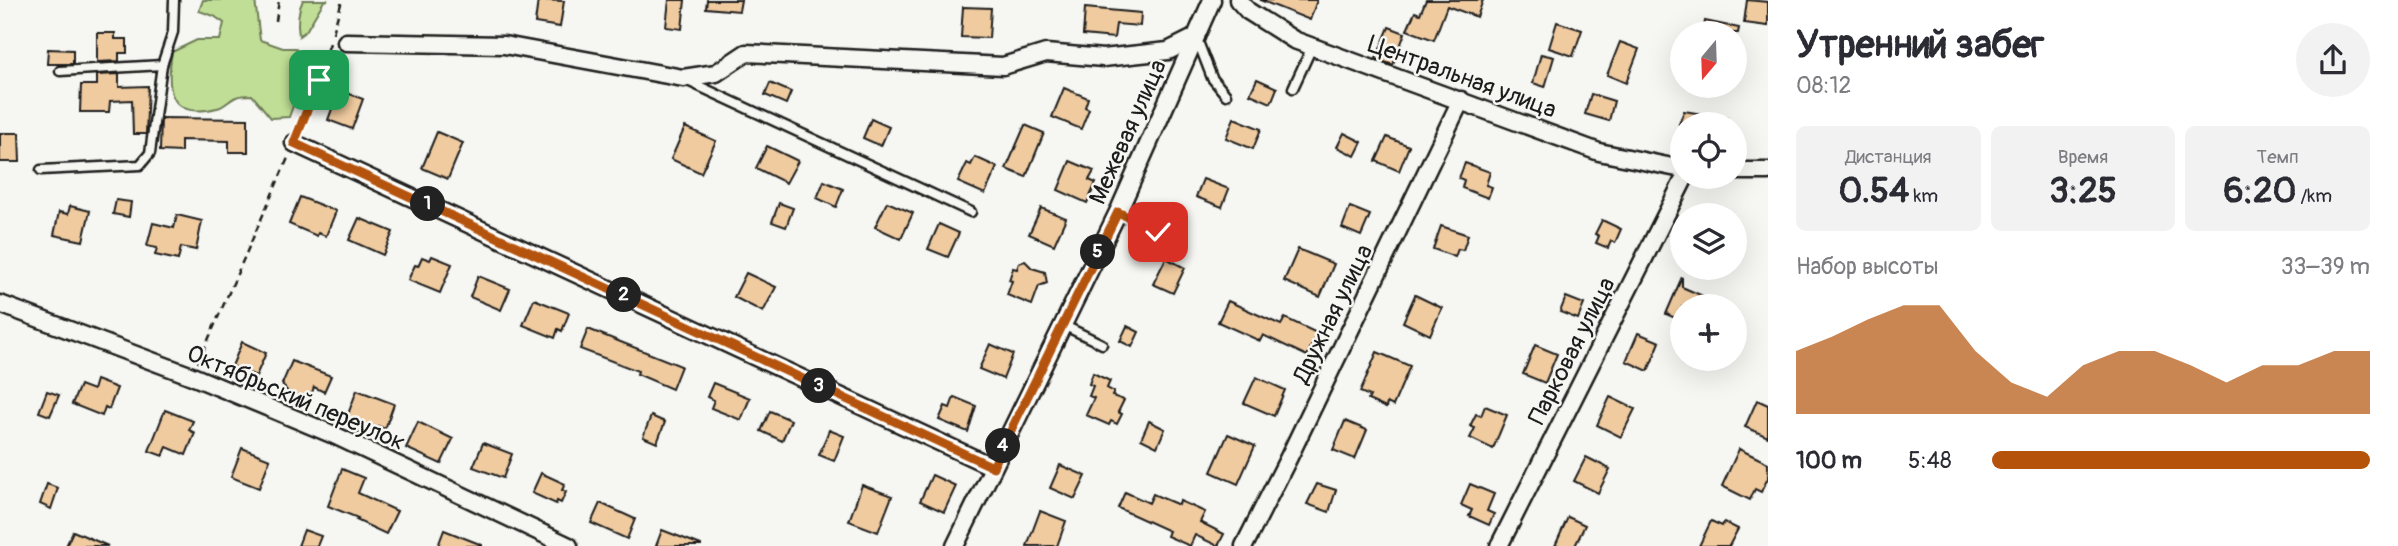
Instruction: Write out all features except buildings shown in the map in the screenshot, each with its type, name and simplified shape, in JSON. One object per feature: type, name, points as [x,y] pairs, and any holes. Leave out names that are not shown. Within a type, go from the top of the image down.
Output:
[{"type":"street","name":"Межевая улица","points":[[955,546],[1118,212],[1212,0]]},
{"type":"street","name":"Центральная улица","points":[[1238,0],[1248,11],[1294,40],[1312,47],[1599,152],[1670,167]]},
{"type":"street","points":[[346,42],[504,45],[682,78],[716,73],[746,53],[1003,66],[1046,53],[1103,58],[1168,51],[1196,37]]},
{"type":"street","name":"Дружная улица","points":[[1244,546],[1461,100]]},
{"type":"street","points":[[294,143],[993,467]]},
{"type":"street","points":[[1747,171],[1768,171]]},
{"type":"street","name":"Парковая улица","points":[[1499,546],[1679,189]]},
{"type":"street","name":"Октябрьский переулок","points":[[0,304],[192,376],[334,435],[569,546]]},
{"type":"lane","points":[[41,170],[140,165],[150,153],[162,65],[173,32],[174,0]]},
{"type":"lane","points":[[1196,37],[1212,78],[1226,94]]},
{"type":"lane","points":[[1293,89],[1312,47]]},
{"type":"lane","points":[[60,71],[162,65]]},
{"type":"lane","points":[[682,78],[971,212]]},
{"type":"lane","points":[[1118,212],[1158,232]]},
{"type":"lane","points":[[1063,325],[1102,344]]},
{"type":"path","points":[[276,21],[279,0]]},
{"type":"path","points":[[192,376],[294,143],[319,80],[342,0]]},
{"type":"green space","points":[[203,0],[255,0],[260,40],[283,48],[295,48],[308,65],[289,117],[271,118],[252,95],[238,96],[220,107],[201,111],[188,110],[174,98],[170,78],[172,52],[197,40],[220,40],[224,23],[199,11]]},
{"type":"green space","points":[[303,0],[328,0],[324,1],[306,31],[299,36],[298,18]]},
{"type":"route","points":[[319,80],[294,143],[993,467],[1118,212],[1158,232]]}]
